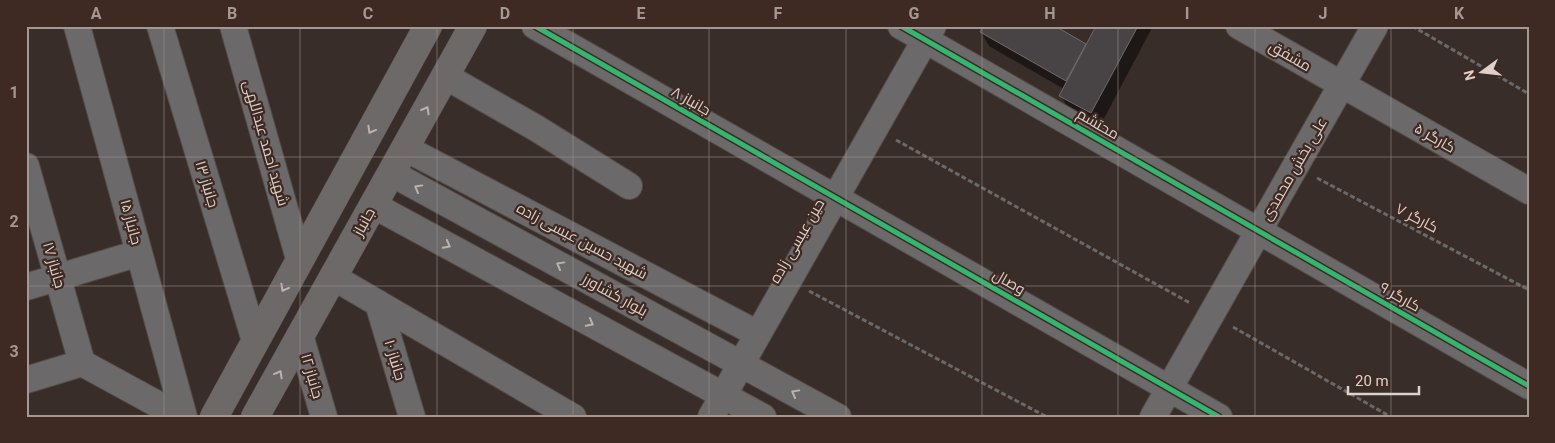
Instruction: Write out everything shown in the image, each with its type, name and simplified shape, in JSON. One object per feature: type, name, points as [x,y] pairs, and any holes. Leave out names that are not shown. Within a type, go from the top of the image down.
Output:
[{"type":"main road","points":[[214,417],[428,26]]},
{"type":"main road","name":"جانباز","points":[[255,417],[473,26]]},
{"type":"main road","points":[[357,156],[391,173]]},
{"type":"main road","points":[[338,190],[373,205]]},
{"type":"street","name":"جانباز ۱۵","points":[[77,26],[183,417]]},
{"type":"street","name":"جانباز ۱۳","points":[[160,26],[255,341]]},
{"type":"street","name":"شهید احمد عبداللهی","points":[[233,26],[300,259]]},
{"type":"street","name":"جانباز ۸","points":[[535,26],[836,198]]},
{"type":"street","name":"محتشم","points":[[901,26],[929,33],[1259,230]]},
{"type":"street","name":"مشفق","points":[[1239,26],[1342,85]]},
{"type":"street","name":"علی بخش محمدی","points":[[1154,417],[1375,26]]},
{"type":"street","name":"حین عیسی زاده","points":[[717,406],[929,33]]},
{"type":"street","points":[[445,76],[536,128],[629,186]]},
{"type":"street","name":"کارگر ۵","points":[[1342,85],[1529,191]]},
{"type":"street","name":"شهید حسین عیسی زاده","points":[[405,148],[758,334]]},
{"type":"street","name":"جانباز ۱۷","points":[[26,166],[82,363]]},
{"type":"street","name":"بلوار کشاورز","points":[[391,173],[838,417]]},
{"type":"street","name":"وصال","points":[[836,198],[1220,417]]},
{"type":"street","points":[[373,205],[717,406],[763,417]]},
{"type":"street","name":"کارگر ۹","points":[[1259,230],[1529,386]]},
{"type":"street","points":[[26,288],[139,253]]},
{"type":"street","points":[[333,277],[554,413]]},
{"type":"street","name":"جانباز ۱۰","points":[[378,303],[412,417]]},
{"type":"street","name":"جانباز ۱۲","points":[[300,335],[324,417]]},
{"type":"street","points":[[26,380],[82,363],[183,417]]},
{"type":"path","points":[[1412,26],[1529,94]]},
{"type":"path","points":[[875,128],[1391,417]]},
{"type":"path","points":[[789,280],[1047,417]]},
{"type":"building","points":[[983,26],[1055,26],[1086,44],[1066,81],[980,32]]},
{"type":"building","points":[[1096,26],[1138,26],[1091,113],[1059,96]]},
{"type":"cycle path","points":[[535,26],[1219,417]]},
{"type":"cycle path","points":[[901,26],[1529,386]]}]
